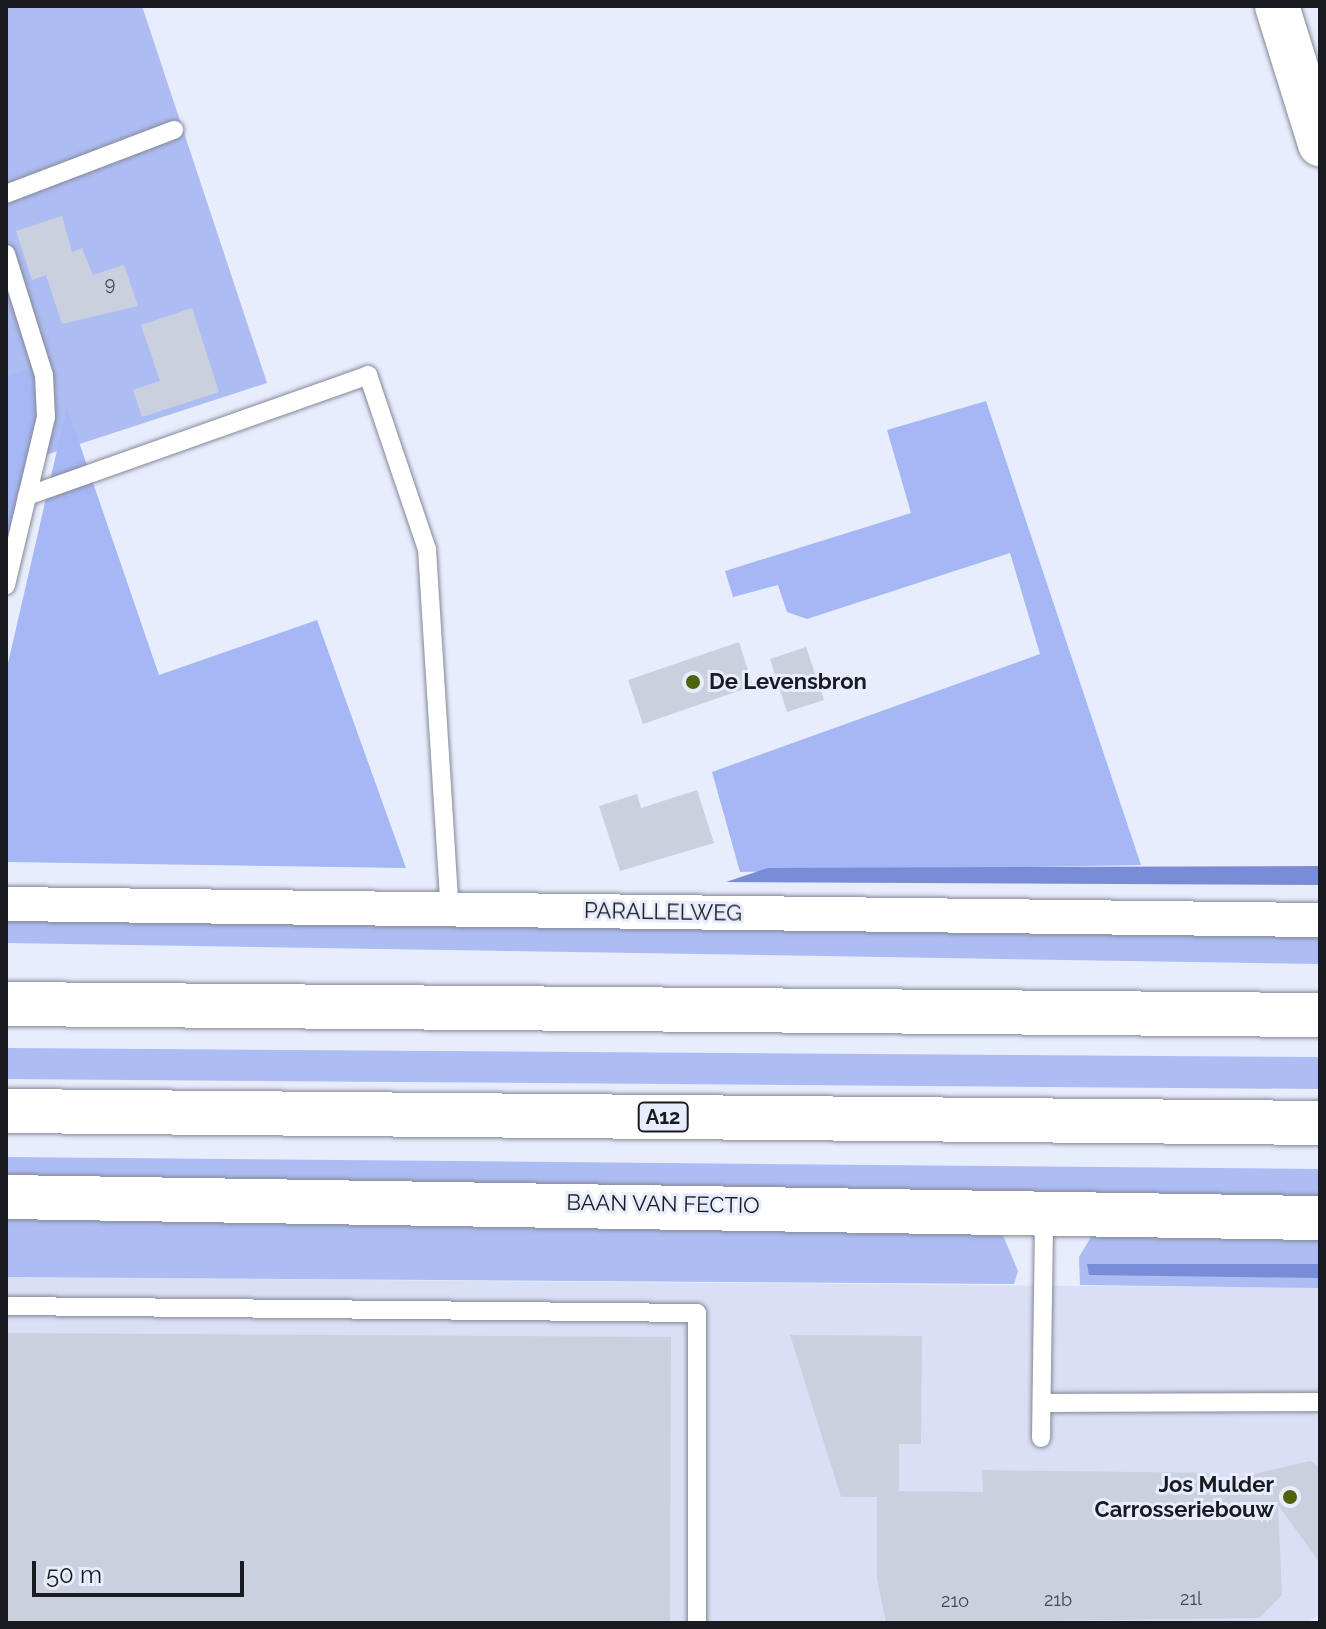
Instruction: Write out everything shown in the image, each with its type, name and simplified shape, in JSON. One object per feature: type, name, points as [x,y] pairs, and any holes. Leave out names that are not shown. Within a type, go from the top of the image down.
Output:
[{"type":"main road","points":[[1277,6],[1314,115],[1320,144]]},
{"type":"main road","points":[[6,1004],[1320,1015]]},
{"type":"main road","name":"A12","points":[[6,1111],[1320,1123]]},
{"type":"main road","name":"BAAN VAN FECTIO","points":[[6,1197],[1045,1209],[1320,1218]]},
{"type":"street","name":"PARALLELWEG","points":[[6,904],[1320,920]]},
{"type":"lane","points":[[6,194],[174,130]]},
{"type":"lane","points":[[6,254],[44,375],[46,417],[6,585]]},
{"type":"lane","points":[[27,496],[368,375],[427,549],[450,910]]},
{"type":"lane","points":[[1041,1438],[1045,1209]]},
{"type":"lane","points":[[6,1306],[697,1313],[697,1623]]},
{"type":"lane","points":[[1042,1403],[1320,1402]]},
{"type":"shaded area","points":[[6,6],[142,6],[267,383],[6,468]]},
{"type":"shaded area","points":[[35,367],[43,403],[6,584],[6,376]]},
{"type":"shaded area","points":[[986,401],[1141,865],[740,872],[712,772],[1040,654],[1010,553],[807,619],[787,612],[778,585],[733,597],[725,571],[911,513],[887,430]]},
{"type":"shaded area","points":[[67,407],[159,675],[317,620],[406,868],[6,862],[6,672]]},
{"type":"shaded area","points":[[1320,866],[1320,885],[726,882],[768,868]]},
{"type":"shaded area","points":[[6,915],[1320,930],[1320,964],[6,943]]},
{"type":"shaded area","points":[[6,1048],[1320,1057],[1320,1089],[6,1079]]},
{"type":"shaded area","points":[[6,1157],[1320,1169],[1320,1203],[6,1182]]},
{"type":"shaded area","points":[[6,1213],[999,1226],[1018,1271],[1014,1284],[6,1277]]},
{"type":"shaded area","points":[[1097,1227],[1320,1235],[1320,1288],[1080,1285],[1079,1257]]},
{"type":"shaded area","points":[[1087,1264],[1320,1264],[1320,1278],[1089,1275]]},
{"type":"shaded area","points":[[6,1277],[1320,1288],[1320,1614],[1307,1623],[6,1623]]},
{"type":"building","points":[[62,216],[72,252],[82,248],[93,275],[124,265],[138,306],[62,324],[46,275],[32,280],[16,231]]},
{"type":"building","points":[[192,308],[219,392],[142,417],[133,390],[160,381],[141,325]]},
{"type":"building","name":"De Levensbron","points":[[739,642],[753,686],[643,724],[628,680]]},
{"type":"building","points":[[806,647],[824,700],[787,712],[770,659]]},
{"type":"building","points":[[697,790],[714,843],[620,871],[599,806],[637,794],[641,808]]},
{"type":"building","points":[[6,1333],[671,1337],[670,1623],[6,1623]]},
{"type":"building","points":[[790,1335],[922,1336],[921,1444],[899,1444],[899,1491],[983,1492],[982,1470],[1219,1473],[1219,1482],[1310,1461],[1320,1467],[1320,1563],[1278,1505],[1282,1595],[1259,1618],[886,1623],[877,1579],[877,1497],[841,1497]]},
{"type":"place","name":"De Levensbron","points":[[693,682]]},
{"type":"place","name":"Jos Mulder Carrosseriebouw","points":[[1290,1497]]}]
